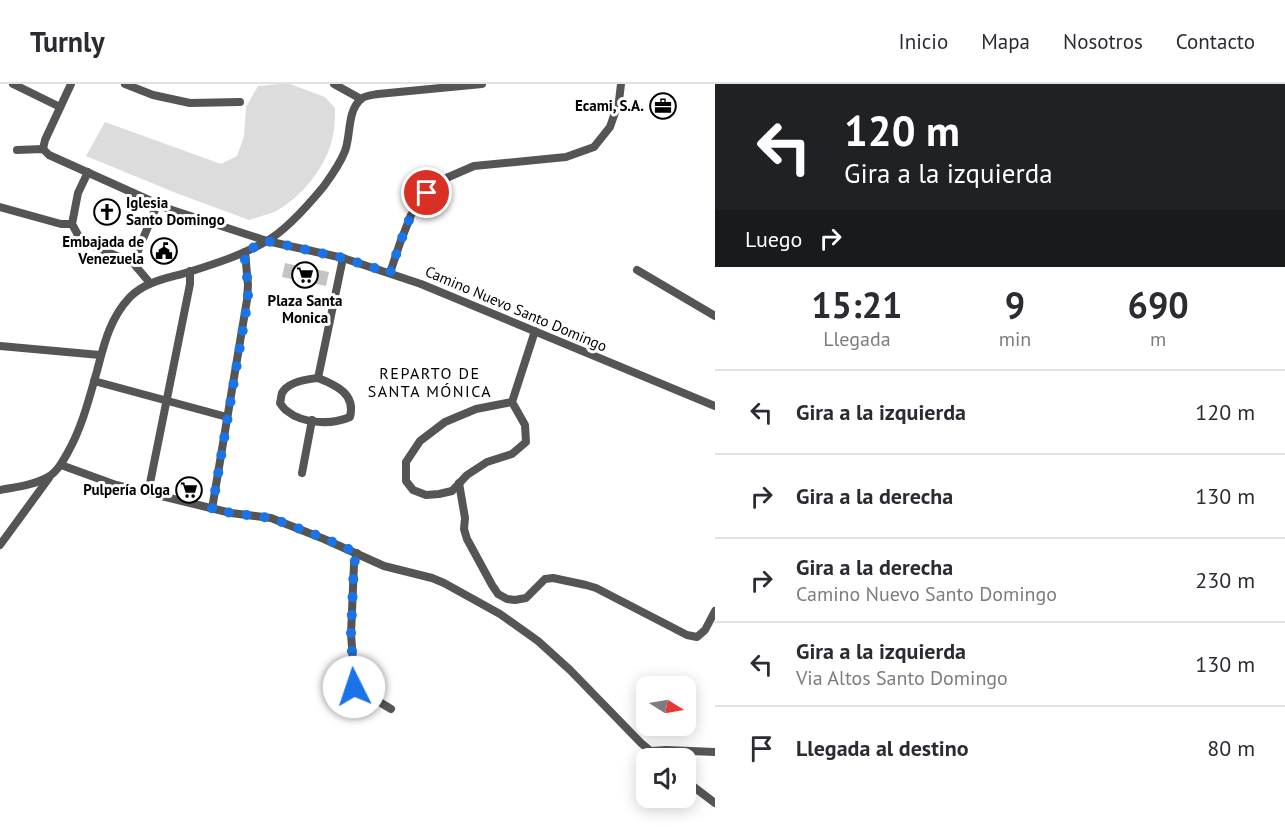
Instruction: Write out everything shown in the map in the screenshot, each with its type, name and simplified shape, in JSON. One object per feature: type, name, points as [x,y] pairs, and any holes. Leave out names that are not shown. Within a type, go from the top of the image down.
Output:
[{"type":"street","points":[[13,84],[60,107]]},
{"type":"street","points":[[17,150],[43,148],[71,84]]},
{"type":"street","points":[[125,84],[153,95],[190,103],[240,102]]},
{"type":"street","points":[[334,84],[361,99]]},
{"type":"street","points":[[0,545],[50,476],[61,465],[74,442],[103,345],[115,317],[131,296],[150,283],[190,272],[267,241],[310,202],[333,175],[345,150],[354,109],[361,99],[378,94],[482,84]]},
{"type":"street","points":[[390,273],[411,215],[427,193],[444,179],[474,166],[566,157],[594,147],[610,127],[619,101],[621,84]]},
{"type":"street","name":"Camino Nuevo Santo Domingo","points":[[43,148],[49,155],[157,205],[267,241],[343,258],[421,284],[715,406]]},
{"type":"street","points":[[88,172],[78,193],[72,224],[78,235],[87,243],[133,263],[150,283]]},
{"type":"street","points":[[133,263],[157,205]]},
{"type":"street","points":[[0,207],[61,224],[72,224]]},
{"type":"street","points":[[212,509],[248,300],[244,252]]},
{"type":"street","points":[[318,378],[343,258]]},
{"type":"street","points":[[637,270],[715,316]]},
{"type":"street","points":[[148,493],[190,284],[190,272]]},
{"type":"street","points":[[512,402],[476,409],[445,423],[420,441],[406,462],[406,481],[413,490],[426,495],[439,495],[452,490],[487,462],[512,454],[526,442],[525,425],[512,402],[535,331]]},
{"type":"street","points":[[0,346],[100,355]]},
{"type":"street","points":[[318,378],[335,385],[348,398],[352,408],[350,417],[320,422],[302,418],[287,411],[280,403],[283,393],[290,386],[318,378]]},
{"type":"street","points":[[94,381],[227,417]]},
{"type":"street","points":[[302,473],[312,420]]},
{"type":"street","points":[[61,465],[116,485],[212,509],[271,518],[324,538],[384,566],[444,583],[500,614],[538,641],[647,748]]},
{"type":"street","points":[[0,490],[37,482],[50,476]]},
{"type":"street","points":[[459,483],[467,538],[492,585],[498,594],[507,599],[526,598],[545,579],[553,578],[596,588],[687,635],[697,637],[705,630],[715,611]]},
{"type":"street","points":[[357,553],[354,564],[351,634],[354,687],[391,709]]},
{"type":"street","points":[[696,751],[715,752]]},
{"type":"street","points":[[696,789],[715,803]]},
{"type":"shaded area","points":[[290,84],[325,97],[335,108],[335,125],[326,158],[320,169],[304,189],[286,205],[269,214],[249,220],[86,156],[105,122],[221,164],[237,156],[244,136],[246,107],[258,86]]},
{"type":"building","name":"Plaza Santa Monica","points":[[285,263],[329,272],[326,286],[282,277]]},
{"type":"place","name":"Ecami, S.A.","points":[[663,106]]},
{"type":"place","name":"Iglesia Santo Domingo","points":[[107,212]]},
{"type":"place","name":"Embajada de Venezuela","points":[[164,251]]},
{"type":"place","name":"Plaza Santa Monica","points":[[305,275]]},
{"type":"place","name":"Pulpería Olga","points":[[189,490]]},
{"type":"district","name":"REPARTO DE SANTA MÓNICA","points":[[430,382]]},
{"type":"route","points":[[354,687],[351,634],[354,564],[357,553],[271,518],[212,509],[248,300],[244,252],[267,241],[343,258],[390,273],[411,215],[427,193]]}]
